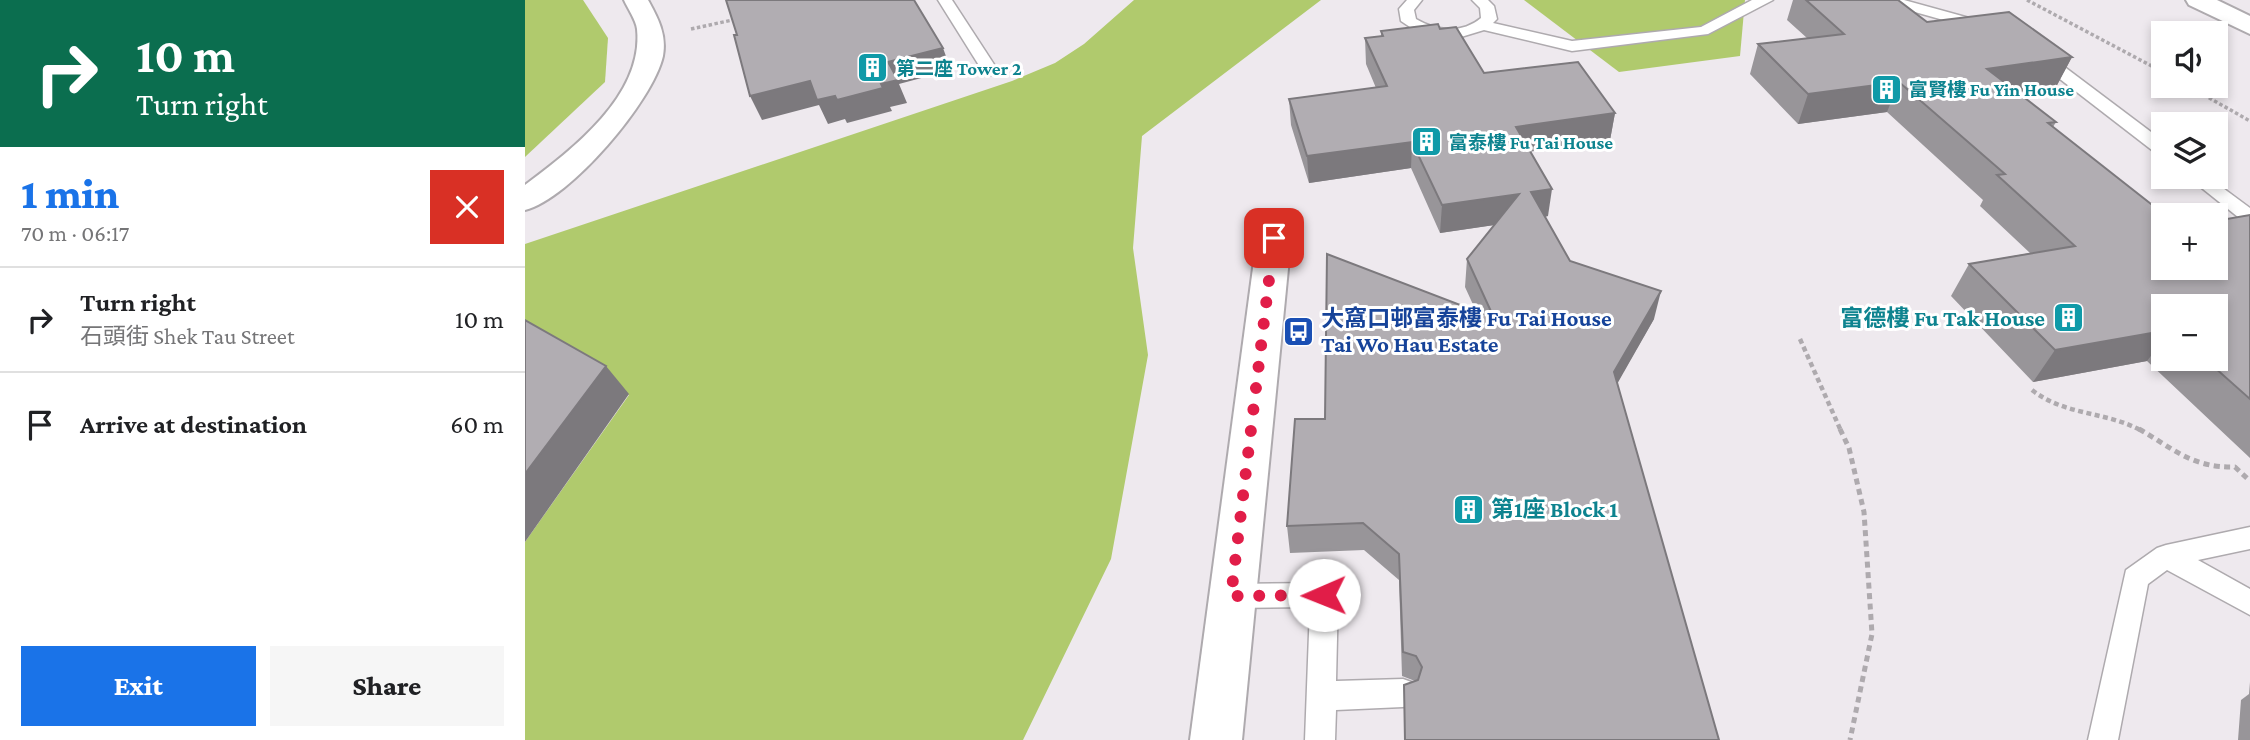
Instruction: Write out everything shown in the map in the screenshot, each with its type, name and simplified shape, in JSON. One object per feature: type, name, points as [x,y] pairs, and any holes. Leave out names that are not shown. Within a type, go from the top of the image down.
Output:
[{"type":"street","points":[[525,200],[561,173],[613,123],[641,82],[651,46],[649,15],[636,0]]},
{"type":"street","points":[[2198,0],[2250,26]]},
{"type":"street","points":[[1216,740],[1274,238]]},
{"type":"lane","points":[[945,0],[991,72]]},
{"type":"lane","points":[[1415,0],[1406,9],[1409,21],[1426,30],[1464,32],[1489,19],[1490,12],[1479,0]]},
{"type":"lane","points":[[1483,24],[1572,46],[1703,32],[1718,27],[1739,11],[1766,0]]},
{"type":"lane","points":[[1888,0],[1997,30]]},
{"type":"lane","points":[[2028,47],[2151,141]]},
{"type":"lane","points":[[2213,189],[2250,217]]},
{"type":"lane","points":[[2103,740],[2136,578],[2166,556],[2250,538]]},
{"type":"lane","points":[[2166,556],[2250,603]]},
{"type":"lane","points":[[1231,596],[1324,595],[1320,740]]},
{"type":"lane","points":[[1321,696],[1403,693]]},
{"type":"path","points":[[2027,0],[2151,66]]},
{"type":"path","points":[[701,27],[741,18]]},
{"type":"path","points":[[2209,98],[2250,121]]},
{"type":"path","points":[[1800,339],[1849,448],[1864,512],[1872,634],[1850,740]]},
{"type":"path","points":[[2032,390],[2050,405],[2101,415],[2137,428],[2208,466],[2235,467],[2250,481]]},
{"type":"green space","points":[[525,0],[583,0],[608,38],[605,82],[525,157]]},
{"type":"green space","points":[[1134,0],[1321,0],[1142,136],[1133,248],[1148,355],[1111,559],[1023,740],[525,740],[525,542],[629,395],[525,335],[525,244],[1012,81],[1055,63],[1084,44]]},
{"type":"green space","points":[[1524,0],[1745,0],[1740,56],[1619,72]]},
{"type":"building","points":[[726,0],[914,0],[943,48],[888,62],[898,80],[881,84],[883,88],[837,100],[835,96],[817,100],[810,81],[750,96],[734,35],[737,35]]},
{"type":"building","points":[[1806,0],[1898,0],[1927,22],[2009,12],[2072,57],[1987,69],[2056,122],[2048,123],[2151,204],[2151,280],[2228,280],[2228,219],[2250,215],[2250,399],[2218,371],[2228,371],[2228,294],[2151,294],[2151,333],[2055,350],[1969,264],[2075,246],[1997,175],[2005,174],[1899,82],[1808,94],[1758,44],[1844,34]]},
{"type":"building","points":[[1438,24],[1440,29],[1456,27],[1484,73],[1578,62],[1615,113],[1516,127],[1552,189],[1531,192],[1570,261],[1661,291],[1614,372],[1719,740],[1405,740],[1404,685],[1418,680],[1422,667],[1416,656],[1403,652],[1399,554],[1363,523],[1287,526],[1295,419],[1325,419],[1327,254],[1494,318],[1467,259],[1519,194],[1442,205],[1412,142],[1307,156],[1289,99],[1387,86],[1365,38],[1383,36],[1381,31]]},
{"type":"building","points":[[525,320],[606,366],[525,474]]},
{"type":"place","name":"第二座 Tower 2","points":[[873,68]]},
{"type":"place","name":"富賢樓 Fu Yin House","points":[[1886,89]]},
{"type":"place","name":"富泰樓 Fu Tai House","points":[[1426,142]]},
{"type":"place","name":"富德樓 Fu Tak House","points":[[2068,318]]},
{"type":"place","name":"大窩口邨富泰樓 Fu Tai House Tai Wo Hau Estate","points":[[1298,331]]},
{"type":"place","name":"第1座 Block 1","points":[[1468,509]]},
{"type":"route","points":[[1274,238],[1231,596],[1324,595]]}]
